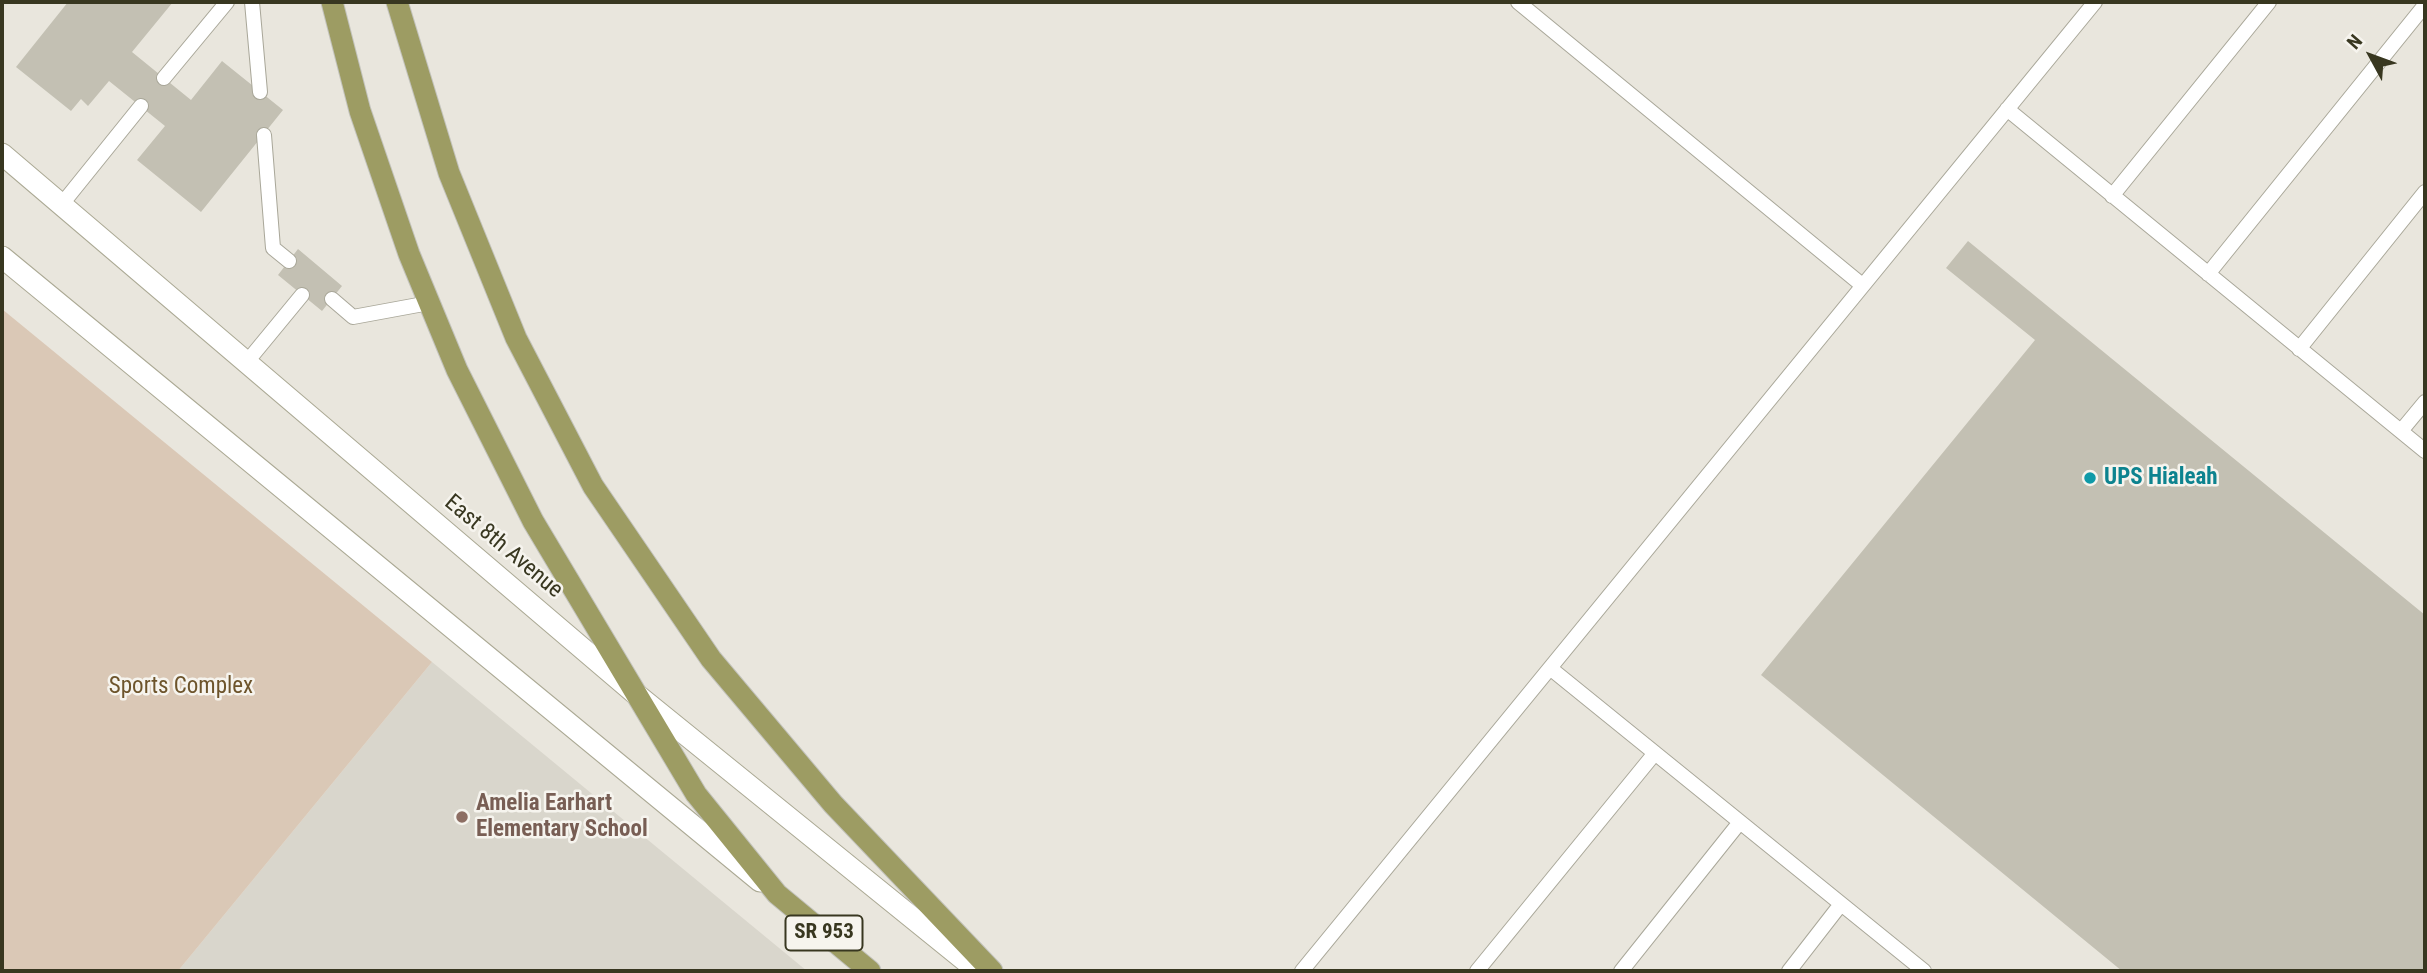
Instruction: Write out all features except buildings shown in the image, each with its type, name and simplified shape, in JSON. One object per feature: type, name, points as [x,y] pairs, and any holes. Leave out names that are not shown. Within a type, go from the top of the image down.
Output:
[{"type":"main road","points":[[332,2],[360,111],[429,303],[457,370],[533,521],[696,794],[777,894]]},
{"type":"main road","points":[[397,2],[449,173],[464,211],[516,338],[593,486],[711,659],[833,804],[992,971]]},
{"type":"main road","name":"East 8th Avenue","points":[[2,153],[636,695],[978,971]]},
{"type":"main road","name":"SR 953","points":[[2,257],[777,894],[849,963],[870,971]]},
{"type":"lane","points":[[164,78],[226,2]]},
{"type":"lane","points":[[253,2],[260,92]]},
{"type":"lane","points":[[1518,2],[1862,285]]},
{"type":"lane","points":[[1302,971],[2095,2]]},
{"type":"lane","points":[[2112,196],[2269,2]]},
{"type":"lane","points":[[2208,274],[2425,5]]},
{"type":"lane","points":[[62,204],[141,107]]},
{"type":"lane","points":[[2007,109],[2425,451]]},
{"type":"lane","points":[[264,135],[274,248],[289,261]]},
{"type":"lane","points":[[2299,349],[2425,192]]},
{"type":"lane","points":[[246,363],[302,295]]},
{"type":"lane","points":[[332,299],[353,317],[429,303]]},
{"type":"lane","points":[[2401,432],[2425,402]]},
{"type":"lane","points":[[1550,668],[1924,971]]},
{"type":"lane","points":[[1476,971],[1655,753]]},
{"type":"lane","points":[[1621,971],[1740,822]]},
{"type":"lane","points":[[1789,971],[1841,904]]},
{"type":"shaded area","name":"Amelia Earhart Elementary School","points":[[432,662],[807,971],[178,971]]},
{"type":"green space","name":"Sports Complex","points":[[2,309],[432,662],[178,971],[2,971]]},
{"type":"place","name":"UPS Hialeah","points":[[2090,478]]},
{"type":"place","name":"Amelia Earhart Elementary School","points":[[462,817]]}]
